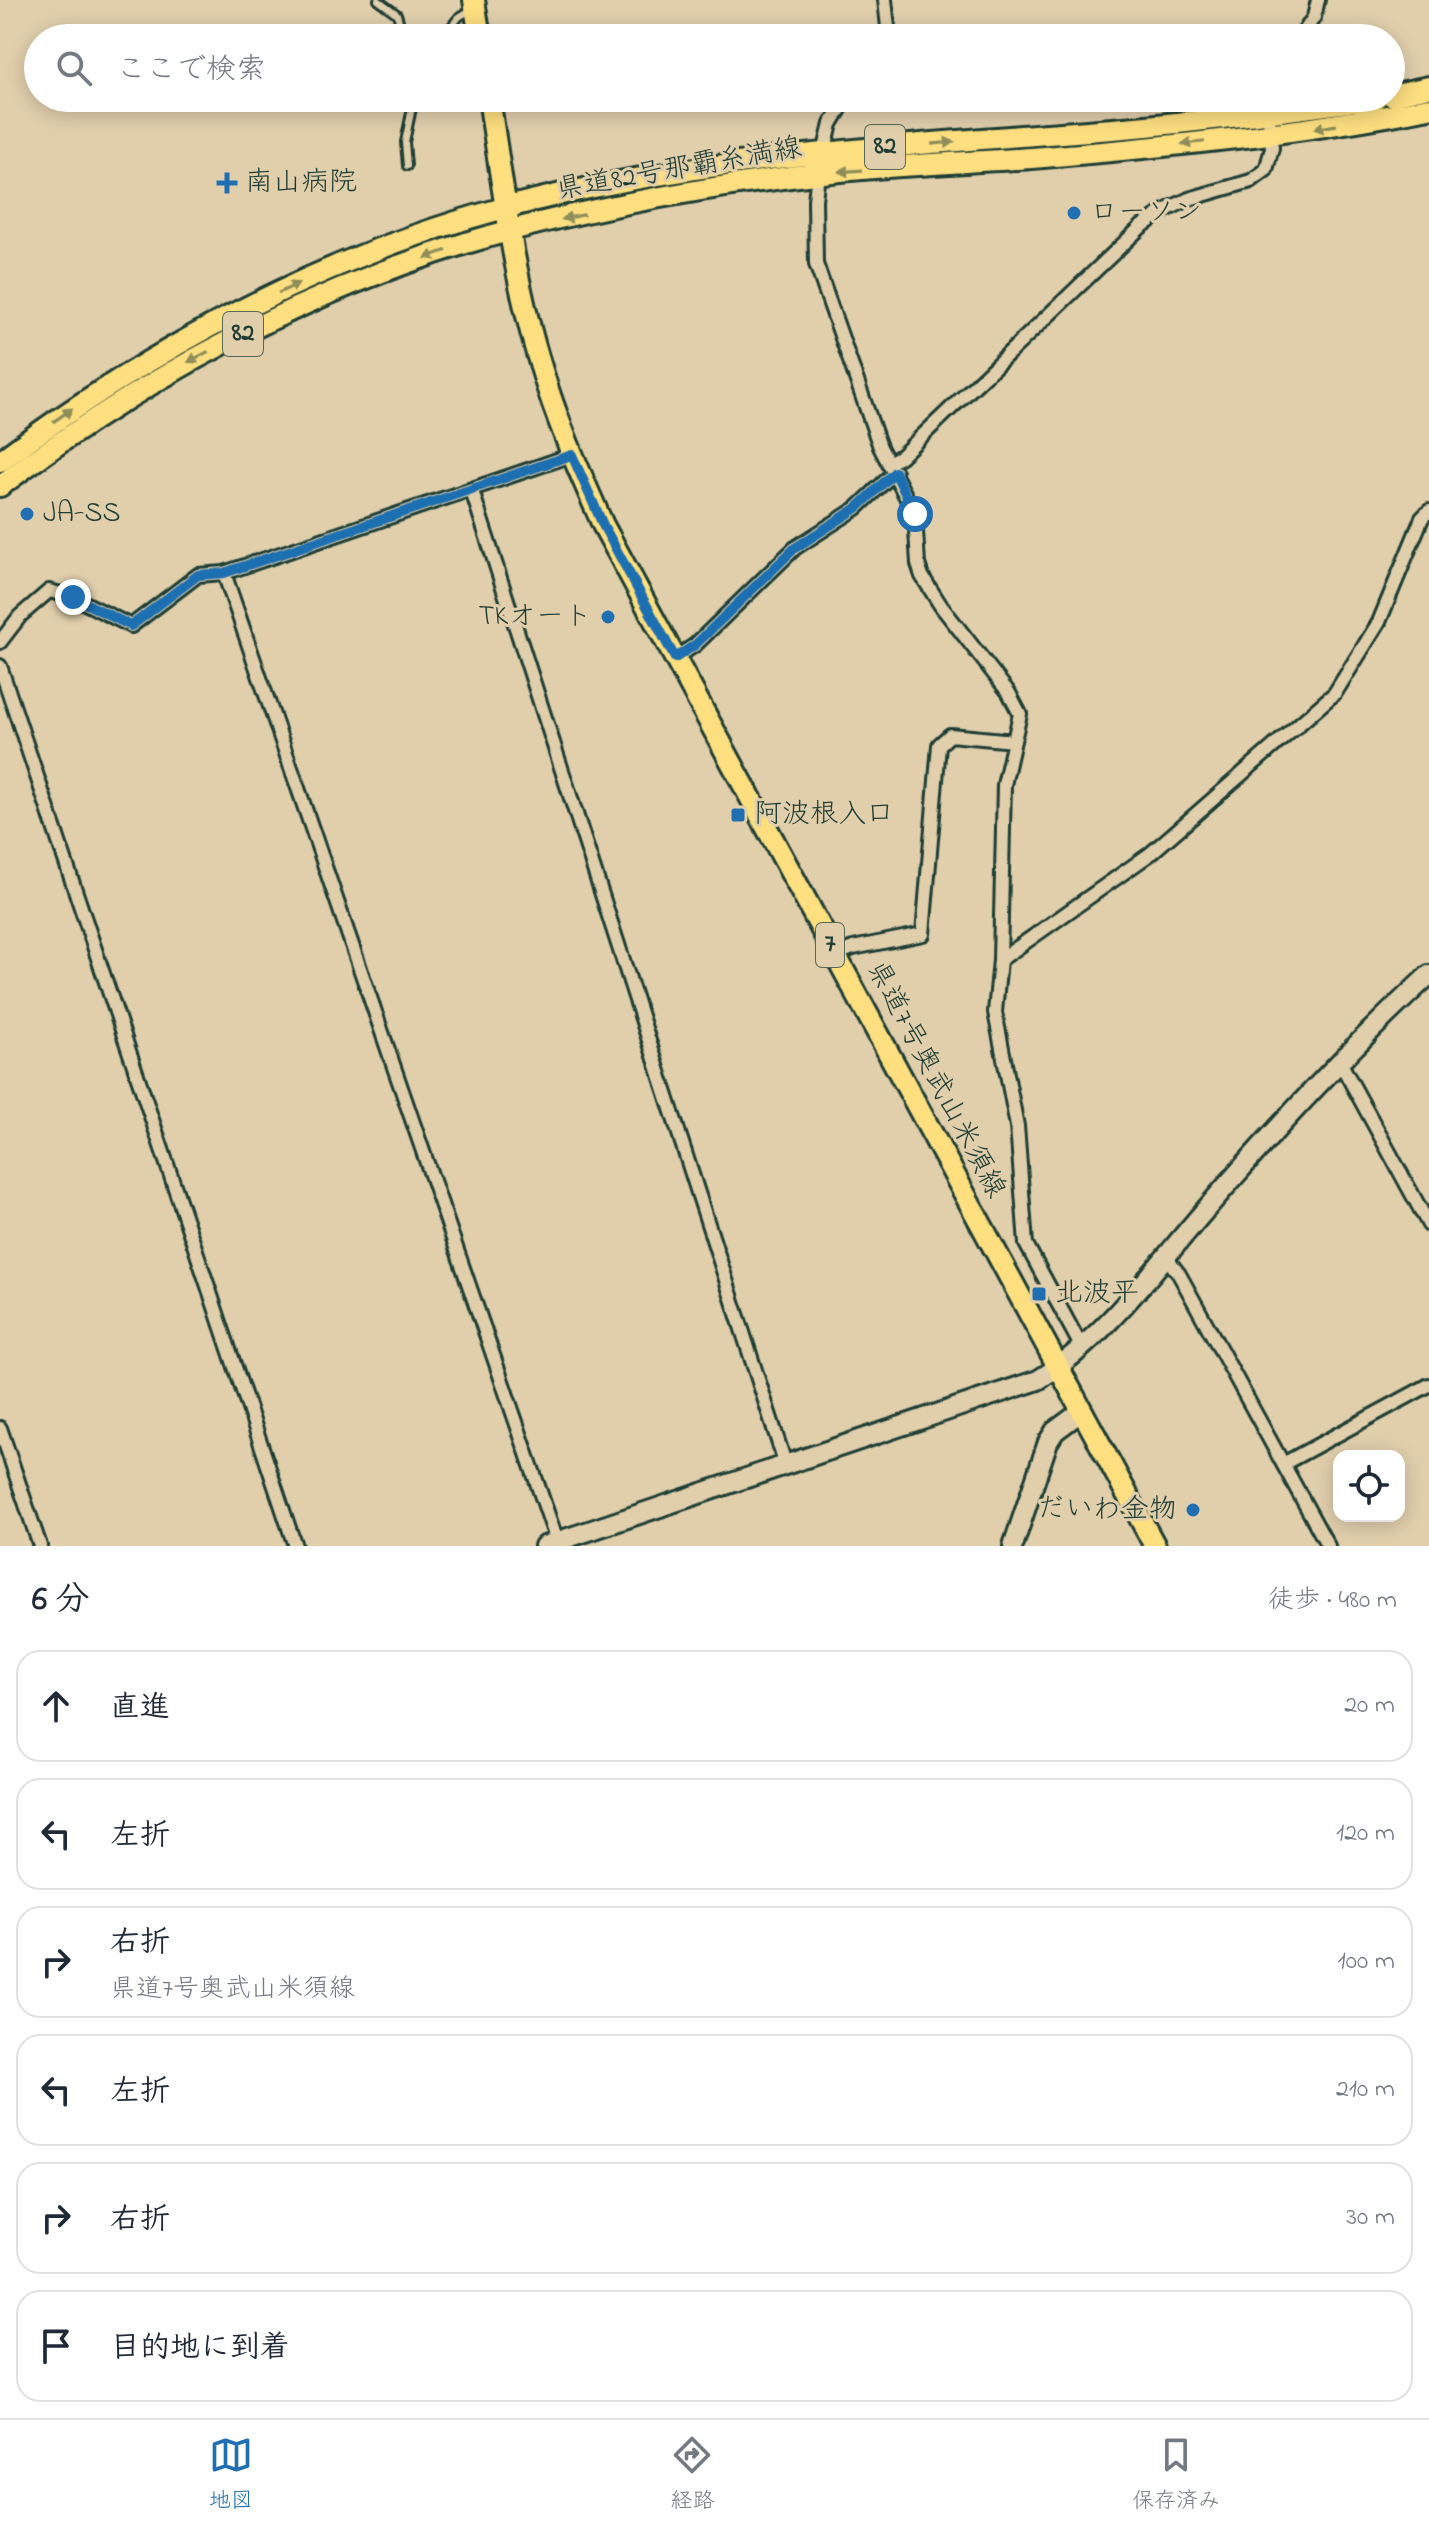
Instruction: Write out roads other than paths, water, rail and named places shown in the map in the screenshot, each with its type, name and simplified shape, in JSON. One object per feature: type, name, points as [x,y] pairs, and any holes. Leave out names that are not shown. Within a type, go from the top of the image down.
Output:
[{"type":"main road","points":[[475,4],[478,24]]},
{"type":"main road","points":[[1405,92],[1429,87]]},
{"type":"main road","name":"県道82号那覇糸満線","points":[[1405,109],[1429,108]]},
{"type":"main road","name":"県道7号奥武山米須線","points":[[491,112],[510,231],[531,333],[572,455],[603,525],[1155,1546]]},
{"type":"main road","name":"県道82号那覇糸満線","points":[[0,461],[107,387],[218,322],[306,279],[363,256],[446,225],[506,207],[666,175],[824,153],[1268,115],[1337,112]]},
{"type":"main road","name":"県道82号那覇糸満線","points":[[0,486],[120,401],[229,340],[364,281],[462,244],[695,192],[818,173],[1137,149],[1268,115]]},
{"type":"street","points":[[885,0],[888,24]]},
{"type":"street","points":[[1309,24],[1318,0]]},
{"type":"street","points":[[824,153],[831,124],[838,112]]},
{"type":"street","points":[[675,658],[695,645],[795,548],[857,508],[901,456],[1141,227],[1189,199],[1260,176],[1270,161],[1268,115]]},
{"type":"street","points":[[818,173],[815,200],[816,264],[880,447],[915,514],[915,539],[922,576],[941,606],[1015,702],[1020,714],[1004,785],[1000,960],[995,1012],[1017,1126],[1026,1244],[1082,1348]]},
{"type":"street","points":[[0,642],[20,616],[49,591],[73,597],[131,626],[198,575],[224,573],[572,455]]},
{"type":"street","points":[[472,491],[786,1466]]},
{"type":"street","points":[[1000,960],[1150,854],[1335,693],[1379,622],[1422,518],[1429,511]]},
{"type":"street","points":[[224,573],[550,1544],[1038,1380],[1082,1348],[1340,1062],[1429,975]]},
{"type":"street","points":[[0,666],[295,1546]]},
{"type":"street","points":[[835,955],[853,948],[923,934],[939,745],[950,735],[1014,741]]},
{"type":"street","points":[[1340,1062],[1429,1225]]},
{"type":"street","points":[[1165,1256],[1179,1274],[1328,1546]]},
{"type":"street","points":[[1283,1464],[1429,1385]]},
{"type":"street","points":[[1013,1546],[1048,1442],[1055,1431],[1082,1411]]},
{"type":"street","points":[[0,1428],[40,1546]]},
{"type":"lane","points":[[378,0],[397,14],[400,24]]},
{"type":"lane","points":[[453,24],[475,4]]},
{"type":"lane","points":[[407,166],[405,142],[411,112]]},
{"type":"place","name":"南山病院","points":[[227,183]]},
{"type":"place","name":"ローソン","points":[[1074,213]]},
{"type":"place","name":"JA-SS","points":[[27,514]]},
{"type":"place","name":"TKオート","points":[[608,617]]},
{"type":"place","name":"阿波根入口","points":[[738,815]]},
{"type":"place","name":"北波平","points":[[1039,1294]]},
{"type":"place","name":"だいわ金物","points":[[1193,1510]]}]
